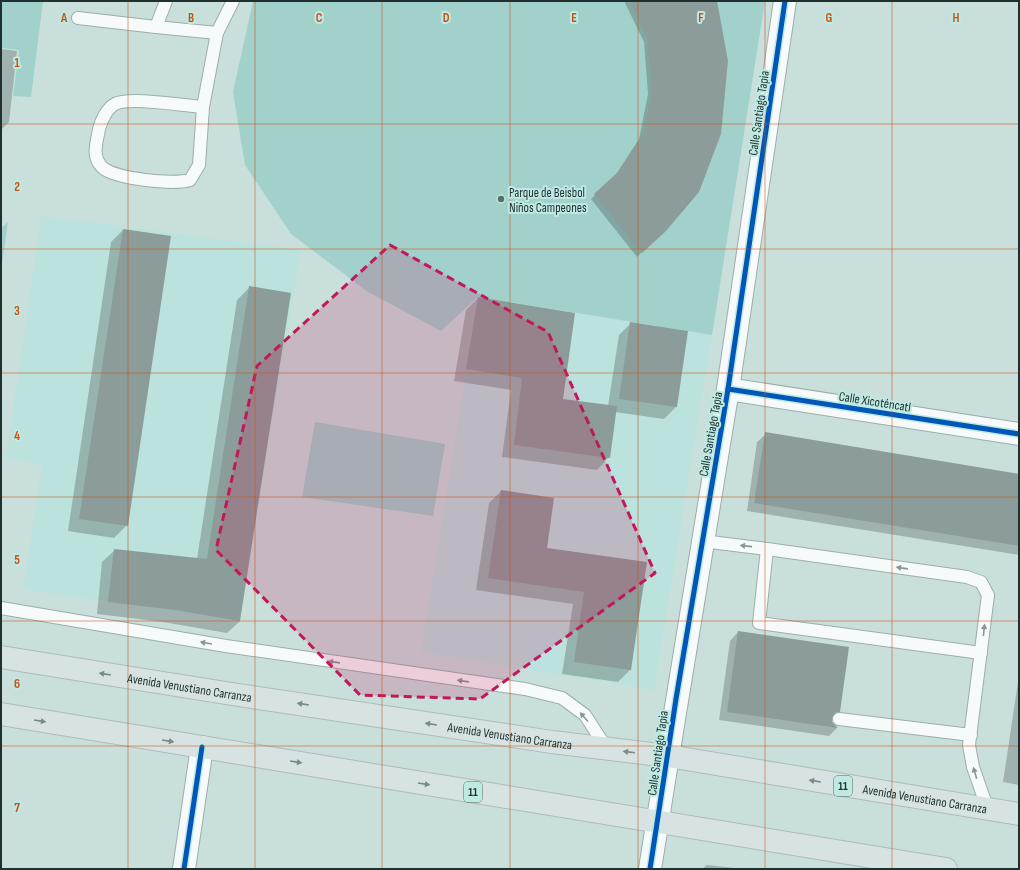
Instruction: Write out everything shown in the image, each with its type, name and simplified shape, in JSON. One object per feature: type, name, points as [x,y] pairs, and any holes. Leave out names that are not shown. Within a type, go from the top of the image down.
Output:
[{"type":"main road","name":"Avenida Venustiano Carranza","points":[[1,657],[248,696],[607,749],[668,756],[1019,814]]},
{"type":"main road","name":"11","points":[[1,714],[658,823],[861,862],[946,869]]},
{"type":"street","name":"Calle Santiago Tapia","points":[[650,869],[702,541],[728,389],[785,1]]},
{"type":"street","name":"Calle Xicoténcatl","points":[[728,389],[1019,434]]},
{"type":"street","points":[[184,869],[202,747]]},
{"type":"lane","points":[[156,27],[166,1]]},
{"type":"lane","points":[[203,107],[127,101],[114,104],[101,121],[95,152],[102,166],[117,176],[180,183],[190,180],[199,165],[203,107],[217,33],[233,1]]},
{"type":"lane","points":[[78,18],[217,33]]},
{"type":"lane","points":[[702,541],[967,577],[981,582],[988,595],[982,653],[969,745],[973,767],[988,810]]},
{"type":"lane","points":[[767,549],[758,628],[982,653]]},
{"type":"lane","points":[[1,608],[226,646],[525,689],[562,698],[585,715],[607,749]]},
{"type":"lane","points":[[840,719],[971,735]]},
{"type":"highlighted area","points":[[390,245],[548,332],[655,573],[480,699],[360,695],[216,550],[257,366]]},
{"type":"shaded area","points":[[1,1],[43,1],[31,97],[13,96],[19,50],[1,48]]},
{"type":"shaded area","name":"Parque de Beisbol Niños Campeones","points":[[253,1],[765,1],[712,335],[478,297],[441,331],[368,292],[291,234],[245,165],[233,92]]},
{"type":"shaded area","points":[[41,216],[301,250],[240,621],[23,589],[42,464],[6,459]]},
{"type":"shaded area","points":[[8,222],[1,271],[1,228]]},
{"type":"shaded area","points":[[478,297],[712,335],[654,690],[421,652]]},
{"type":"shaded area","points":[[315,422],[445,444],[433,516],[302,497]]},
{"type":"building","points":[[630,1],[717,1],[728,61],[721,134],[699,192],[665,232],[642,253],[594,194],[618,172],[643,134],[652,90],[647,37]]},
{"type":"building","points":[[123,229],[171,236],[128,526],[79,519]]},
{"type":"building","points":[[249,286],[291,293],[240,621],[176,610],[108,602],[114,549],[207,559]]},
{"type":"building","points":[[478,297],[575,313],[563,399],[617,406],[610,458],[514,445],[522,378],[466,369]]},
{"type":"building","points":[[630,322],[688,331],[677,407],[619,399]]},
{"type":"building","points":[[765,432],[1019,474],[1019,546],[754,503]]},
{"type":"building","points":[[501,490],[554,498],[547,548],[647,562],[631,670],[574,662],[584,592],[488,578]]},
{"type":"building","points":[[738,631],[849,647],[840,712],[836,712],[832,718],[832,722],[838,728],[727,712]]},
{"type":"cycle path","points":[[650,869],[676,699],[728,389],[785,1]]},
{"type":"cycle path","points":[[728,389],[1019,434]]},
{"type":"cycle path","points":[[184,869],[202,747]]},
{"type":"place","name":"Parque de Beisbol Niños Campeones","points":[[501,199]]}]
